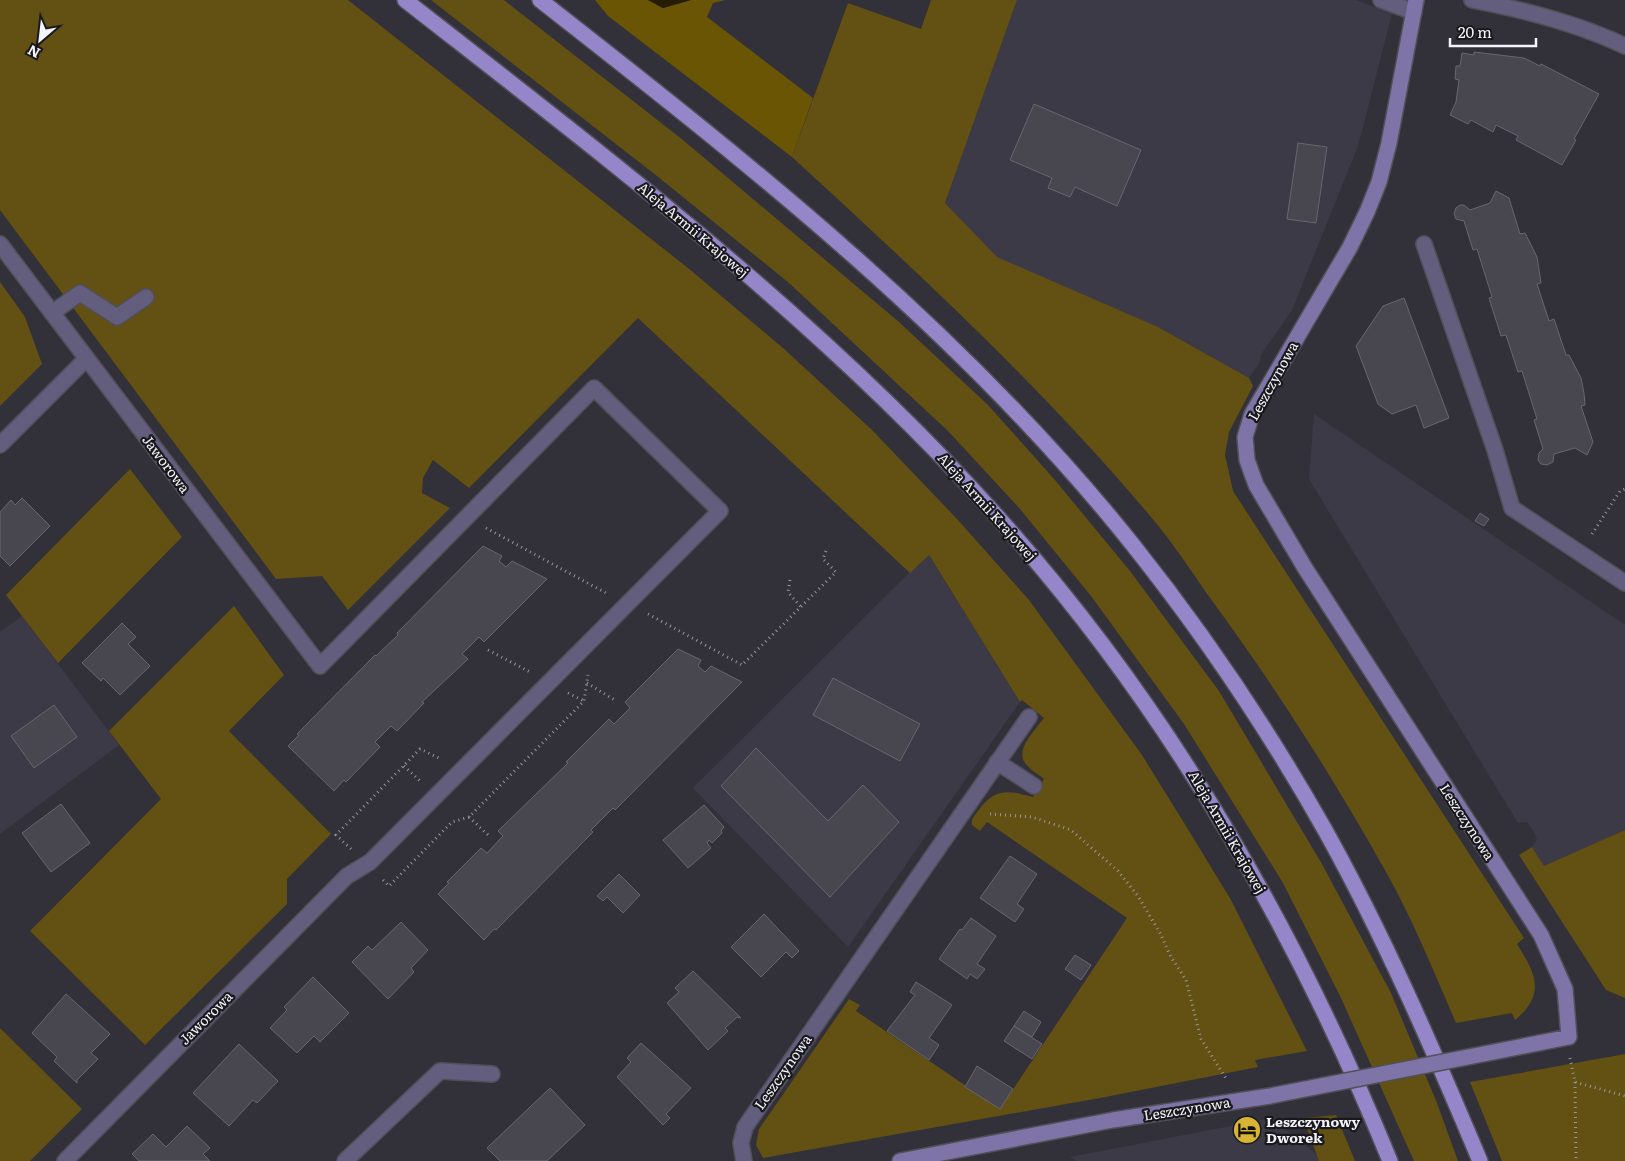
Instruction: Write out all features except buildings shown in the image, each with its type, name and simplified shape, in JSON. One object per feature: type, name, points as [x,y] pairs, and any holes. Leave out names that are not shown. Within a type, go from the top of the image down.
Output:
[{"type":"main road","name":"Aleja Armii Krajowej","points":[[406,0],[676,214],[806,326],[920,434],[1044,571],[1128,680],[1224,823],[1289,941],[1326,1014],[1390,1161]]},
{"type":"main road","points":[[540,0],[752,170],[842,246],[932,327],[1031,427],[1133,545],[1200,635],[1244,700],[1325,830],[1419,1018],[1480,1161]]},
{"type":"street","points":[[1381,0],[1415,6]]},
{"type":"street","points":[[1472,0],[1503,6],[1589,29],[1625,46]]},
{"type":"street","name":"Leszczynowa","points":[[900,1161],[1113,1120],[1270,1096],[1569,1037],[1565,989],[1541,934],[1305,568],[1256,485],[1247,460],[1245,437],[1252,414],[1350,247],[1379,182],[1389,143],[1415,6]]},
{"type":"street","name":"Jaworowa","points":[[0,244],[320,666],[594,388],[720,511],[370,862],[347,876],[64,1161]]},
{"type":"street","points":[[1424,244],[1495,450],[1512,508],[1625,583]]},
{"type":"street","points":[[52,313],[80,293],[117,317],[146,297]]},
{"type":"street","points":[[0,445],[86,359]]},
{"type":"street","name":"Leszczynowa","points":[[744,1161],[741,1143],[745,1127],[1029,717]]},
{"type":"street","points":[[998,762],[1034,786]]},
{"type":"street","points":[[345,1161],[440,1071],[492,1074]]},
{"type":"path","points":[[1580,554],[1620,491],[1625,489]]},
{"type":"path","points":[[466,518],[627,603]]},
{"type":"path","points":[[642,611],[742,665],[836,572],[823,559],[827,548]]},
{"type":"path","points":[[790,580],[788,592],[801,607]]},
{"type":"path","points":[[488,650],[549,682]]},
{"type":"path","points":[[587,683],[616,701]]},
{"type":"path","points":[[570,694],[584,701]]},
{"type":"path","points":[[968,805],[990,814],[1032,817],[1071,830],[1118,871],[1138,896],[1160,933],[1170,957],[1186,980],[1201,1039],[1227,1080]]},
{"type":"path","points":[[453,814],[459,820]]},
{"type":"path","points":[[469,817],[488,834]]},
{"type":"path","points":[[1569,1037],[1575,1082],[1576,1161]]},
{"type":"path","points":[[1575,1082],[1625,1096]]},
{"type":"shaded area","points":[[0,0],[348,0],[688,268],[783,348],[872,430],[958,520],[1029,600],[1142,755],[1186,826],[1231,900],[1307,1051],[1255,1060],[1258,1067],[1100,1098],[763,1158],[756,1145],[759,1129],[849,999],[860,1005],[856,1011],[1000,1109],[1127,918],[987,822],[980,831],[972,825],[972,819],[975,814],[990,798],[996,795],[1009,792],[1033,797],[1044,779],[1025,763],[1023,752],[1028,739],[1044,718],[1022,700],[1020,702],[929,555],[910,573],[638,318],[469,488],[433,460],[423,478],[422,493],[450,508],[348,610],[322,576],[276,579],[0,210]]},
{"type":"shaded area","points":[[431,0],[504,0],[683,140],[899,322],[988,405],[1055,480],[1130,571],[1219,691],[1322,864],[1391,993],[1437,1103],[1458,1161],[1414,1161],[1341,998],[1283,883],[1184,724],[1091,596],[1020,509],[948,431],[789,283],[657,176]]},
{"type":"shaded area","points":[[595,0],[648,0],[663,8],[691,0],[725,0],[713,3],[707,17],[813,98],[792,157],[608,16]]},
{"type":"shaded area","points":[[648,0],[691,0],[663,8]]},
{"type":"shaded area","points":[[931,0],[1017,0],[945,203],[997,257],[1158,327],[1249,378],[1253,386],[1229,432],[1225,455],[1233,491],[1524,938],[1517,944],[1529,964],[1535,983],[1531,1001],[1515,1020],[1512,1013],[1456,1023],[1405,909],[1346,803],[1304,734],[1259,667],[1168,538],[1066,422],[978,331],[792,157],[848,3],[921,29]]},
{"type":"shaded area","points":[[1017,0],[1356,0],[1392,14],[1358,146],[1292,310],[1260,356],[1260,362],[1249,378],[1158,327],[996,257],[945,203]]},
{"type":"shaded area","points":[[0,282],[25,317],[42,364],[0,406]]},
{"type":"shaded area","points":[[1314,414],[1625,625],[1625,830],[1544,867],[1532,847],[1537,839],[1532,829],[1527,822],[1518,823],[1309,479]]},
{"type":"shaded area","points":[[130,469],[182,537],[58,663],[6,595]]},
{"type":"shaded area","points":[[928,554],[1020,702],[848,947],[693,788]]},
{"type":"shaded area","points":[[234,606],[284,675],[229,731],[331,834],[287,879],[287,904],[145,1045],[30,931],[161,799],[109,731]]},
{"type":"shaded area","points":[[22,616],[119,745],[0,834],[0,632]]},
{"type":"shaded area","points":[[1625,830],[1625,998],[1606,990],[1519,855],[1532,847],[1544,866]]},
{"type":"shaded area","points":[[0,1028],[82,1109],[30,1161],[0,1161]]},
{"type":"shaded area","points":[[1625,1054],[1625,1161],[1502,1161],[1470,1082]]},
{"type":"shaded area","points":[[1336,1115],[1355,1161],[1319,1161],[1303,1118]]},
{"type":"shaded area","name":"Leszczynowy Dworek","points":[[1272,1118],[1316,1154],[1319,1161],[1076,1161],[1070,1157]]},
{"type":"place","name":"Leszczynowy Dworek","points":[[1247,1130]]}]
